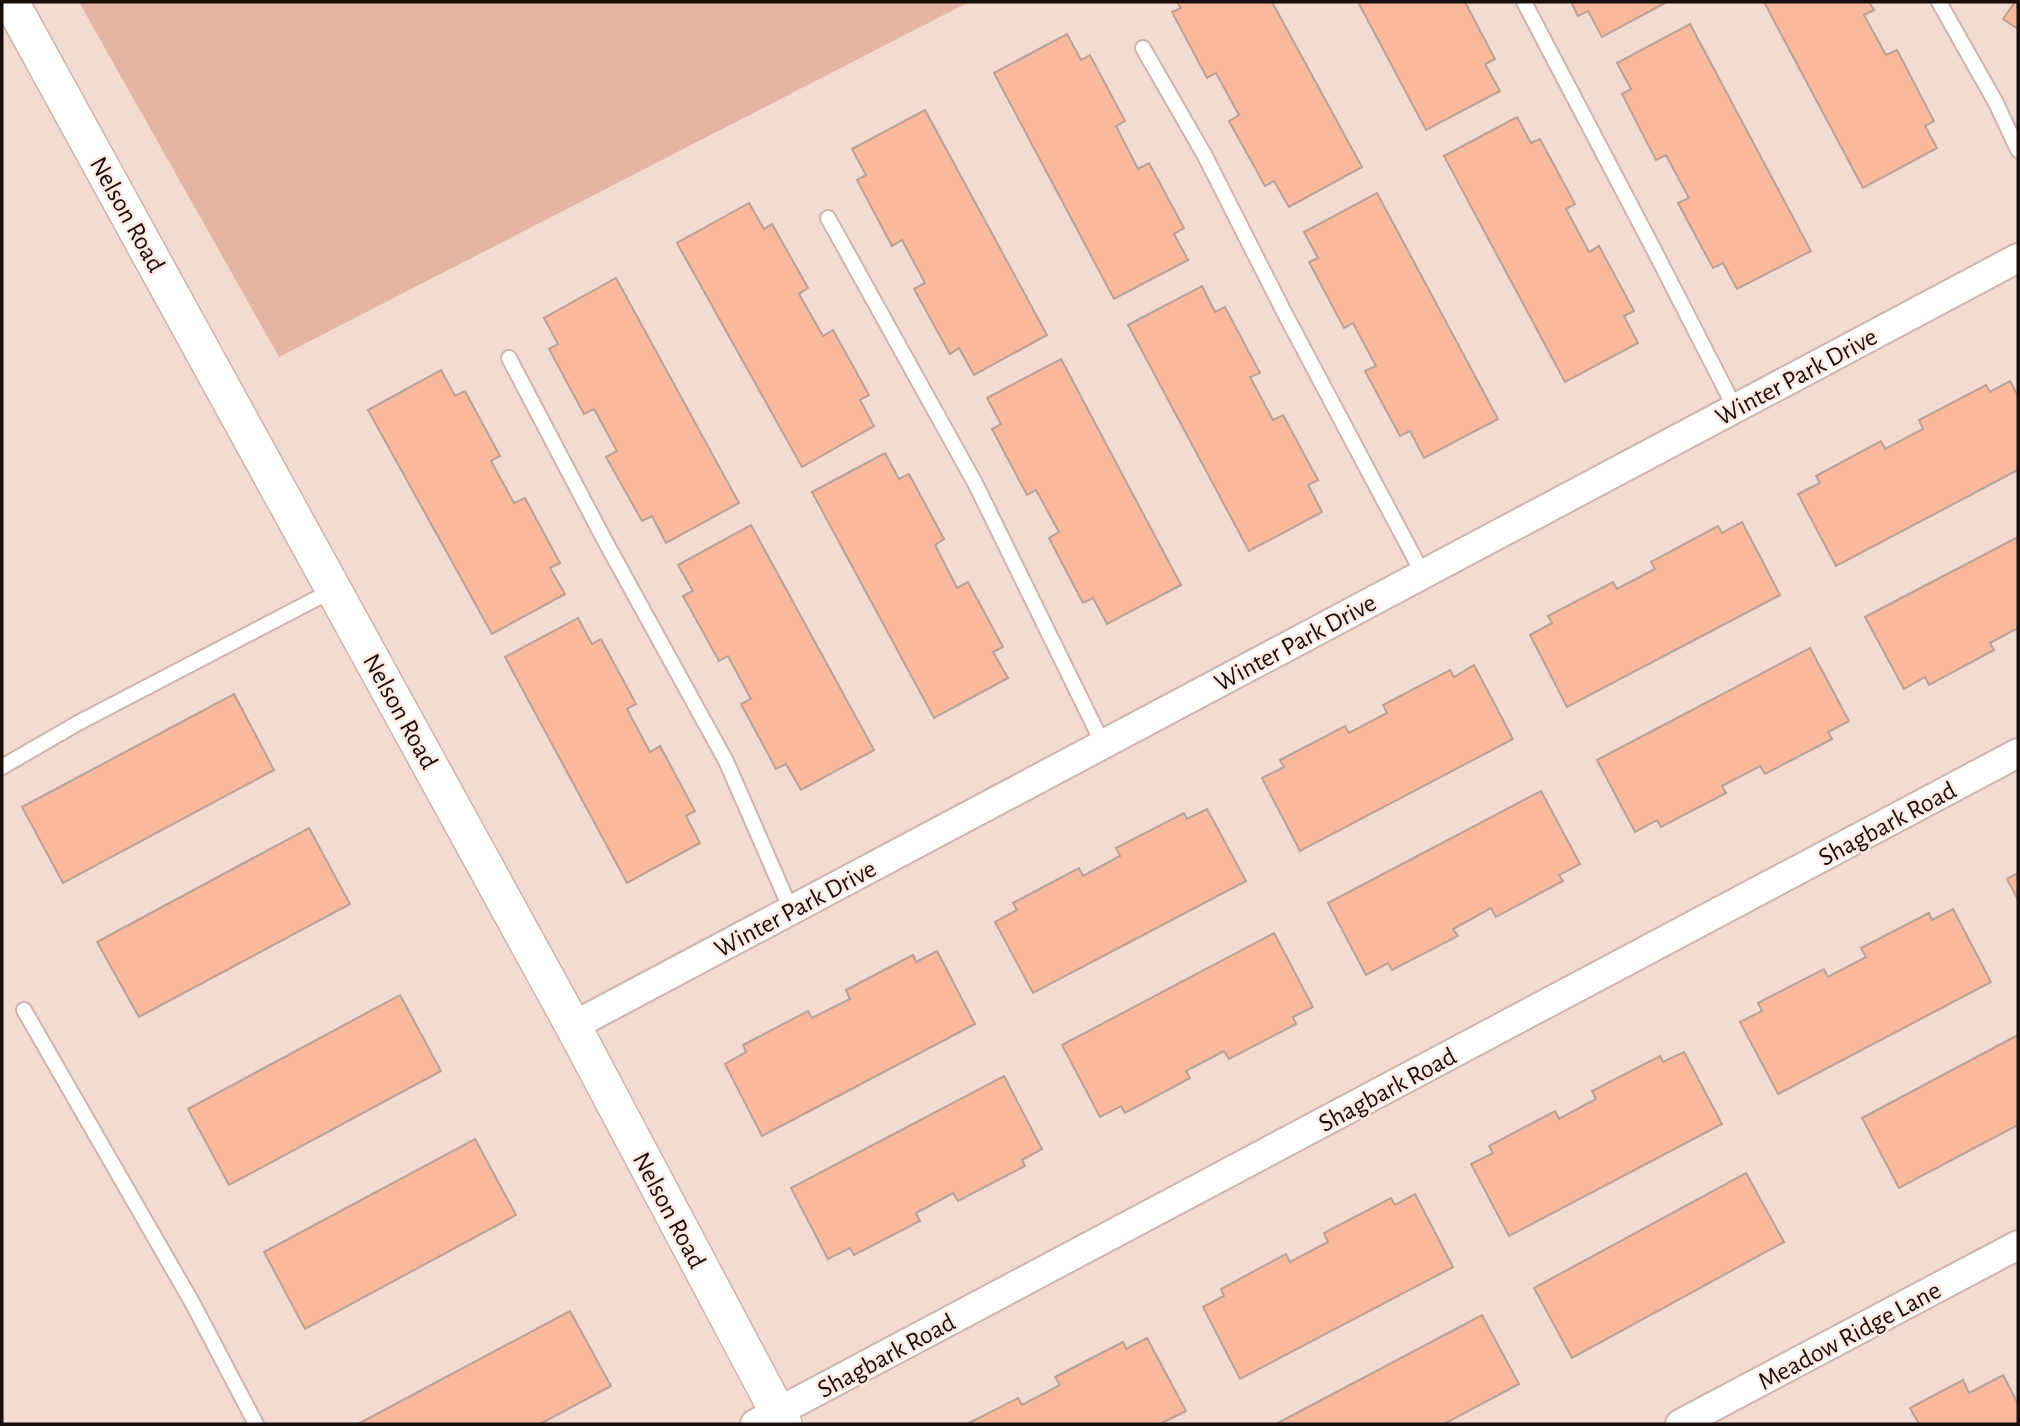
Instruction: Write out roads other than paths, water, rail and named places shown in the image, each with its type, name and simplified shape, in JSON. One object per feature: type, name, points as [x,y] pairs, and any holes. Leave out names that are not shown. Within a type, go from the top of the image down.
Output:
[{"type":"street","name":"Nelson Road","points":[[11,2],[573,1026],[772,1420]]},
{"type":"street","name":"Winter Park Drive","points":[[573,1026],[2018,258]]},
{"type":"street","name":"Shagbark Road","points":[[772,1420],[2018,753]]},
{"type":"street","name":"Meadow Ridge Lane","points":[[1680,1424],[2018,1245]]},
{"type":"lane","points":[[1524,2],[1735,408]]},
{"type":"lane","points":[[1943,4],[2018,150]]},
{"type":"lane","points":[[1143,48],[1205,156],[1423,574]]},
{"type":"lane","points":[[828,218],[975,483],[1103,744]]},
{"type":"lane","points":[[509,358],[726,761],[791,910]]},
{"type":"lane","points":[[2,767],[78,723],[334,590]]},
{"type":"lane","points":[[24,1010],[193,1304],[256,1424]]}]
